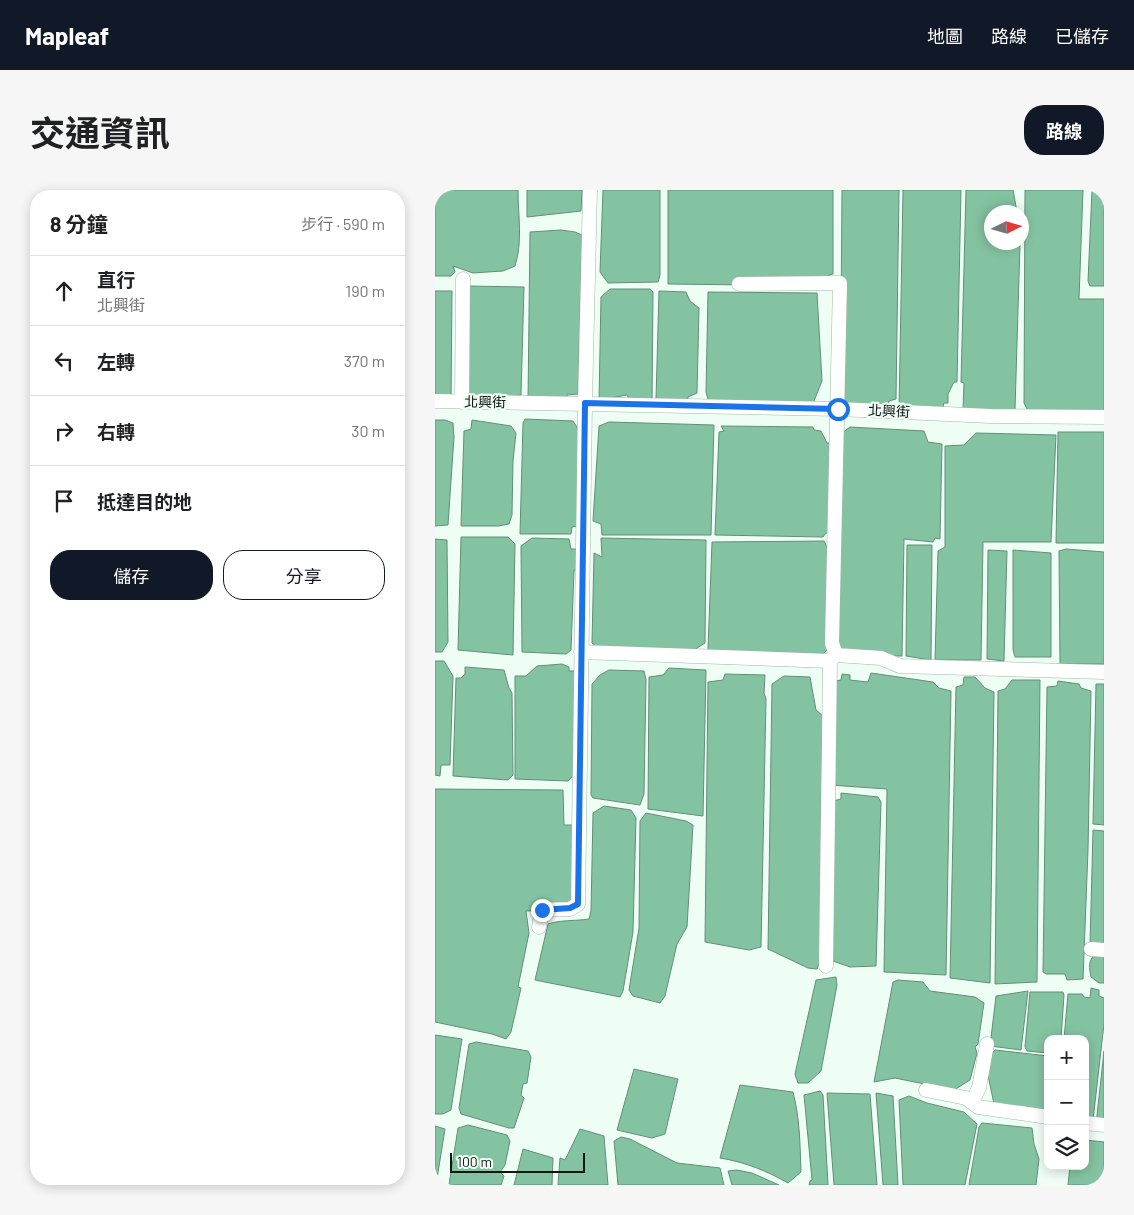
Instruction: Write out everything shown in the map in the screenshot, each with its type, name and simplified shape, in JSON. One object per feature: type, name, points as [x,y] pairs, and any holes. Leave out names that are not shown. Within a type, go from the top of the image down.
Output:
[{"type":"street","points":[[539,927],[542,910],[570,908],[578,904],[590,190]]},
{"type":"street","points":[[462,402],[463,279]]},
{"type":"street","points":[[739,284],[840,283],[831,643],[833,658],[826,966]]},
{"type":"street","name":"北興街","points":[[435,402],[585,403],[838,409],[990,416],[1104,417]]},
{"type":"street","points":[[581,652],[881,658],[900,666],[1104,672]]},
{"type":"street","points":[[972,1102],[979,1088],[987,1044]]},
{"type":"street","points":[[926,1090],[966,1098],[978,1107],[1044,1116]]},
{"type":"street","points":[[1089,1123],[1104,1125]]},
{"type":"street","points":[[1089,1130],[1104,1132]]},
{"type":"shaded area","points":[[435,190],[518,190],[519,247],[515,266],[503,271],[473,273],[453,266],[455,272],[451,276],[435,276]]},
{"type":"shaded area","points":[[527,190],[582,190],[581,211],[527,217]]},
{"type":"shaded area","points":[[603,190],[660,190],[660,275],[658,282],[608,283],[600,272]]},
{"type":"shaded area","points":[[668,190],[833,190],[833,274],[829,275],[829,286],[668,284]]},
{"type":"shaded area","points":[[842,190],[899,190],[896,399],[889,401],[888,405],[843,407],[841,324]]},
{"type":"shaded area","points":[[903,190],[961,190],[957,382],[954,382],[948,394],[948,403],[944,403],[942,410],[899,410]]},
{"type":"shaded area","points":[[966,190],[1013,190],[1016,205],[984,205],[984,250],[1020,250],[1015,410],[963,409],[964,383],[961,382]]},
{"type":"shaded area","points":[[1025,190],[1083,190],[1079,299],[1104,299],[1104,411],[1032,412],[1027,409],[1024,403],[1025,250],[1029,250],[1029,205],[1025,205]]},
{"type":"shaded area","points":[[1092,190],[1104,190],[1104,286],[1090,286],[1088,281]]},
{"type":"shaded area","points":[[561,230],[582,235],[578,394],[567,395],[566,399],[528,400],[530,232]]},
{"type":"shaded area","points":[[467,286],[524,287],[521,395],[466,402]]},
{"type":"shaded area","points":[[610,289],[650,289],[653,292],[652,404],[632,404],[627,395],[599,400],[601,297]]},
{"type":"shaded area","points":[[435,291],[452,291],[451,401],[435,400]]},
{"type":"shaded area","points":[[659,291],[686,292],[690,301],[699,308],[697,393],[688,397],[686,405],[656,399]]},
{"type":"shaded area","points":[[708,292],[817,293],[822,381],[812,406],[709,403],[706,392]]},
{"type":"shaded area","points":[[525,419],[573,421],[578,429],[577,526],[572,527],[571,534],[520,534],[523,423]]},
{"type":"shaded area","points":[[435,420],[445,420],[453,423],[454,437],[448,525],[435,526]]},
{"type":"shaded area","points":[[472,420],[511,426],[516,433],[513,461],[512,515],[509,524],[498,526],[461,526],[464,431],[471,429]]},
{"type":"shaded area","points":[[609,422],[714,425],[711,535],[602,535],[601,524],[593,521],[599,426]]},
{"type":"shaded area","points":[[721,426],[813,427],[814,430],[821,431],[827,443],[831,443],[830,534],[826,533],[823,537],[715,535],[719,432],[724,431]]},
{"type":"shaded area","points":[[850,427],[924,431],[928,442],[942,444],[940,539],[935,538],[933,542],[904,539],[902,656],[842,655],[835,645],[838,436]]},
{"type":"shaded area","points":[[1058,432],[1104,432],[1104,543],[1056,543]]},
{"type":"shaded area","points":[[976,433],[1056,435],[1051,542],[983,542],[981,660],[935,660],[938,551],[945,547],[945,446],[964,445]]},
{"type":"shaded area","points":[[461,537],[508,537],[515,544],[513,655],[458,650]]},
{"type":"shaded area","points":[[532,538],[569,539],[571,549],[577,549],[577,567],[574,571],[571,650],[566,654],[522,652],[521,546]]},
{"type":"shaded area","points":[[601,538],[706,540],[705,643],[686,655],[603,651],[592,643],[594,553],[602,557]]},
{"type":"shaded area","points":[[435,539],[447,540],[448,642],[442,652],[435,652]]},
{"type":"shaded area","points":[[824,541],[829,551],[828,649],[820,657],[717,655],[708,649],[712,542]]},
{"type":"shaded area","points":[[907,545],[932,545],[931,660],[906,656]]},
{"type":"shaded area","points":[[1066,549],[1104,552],[1104,664],[1060,664],[1059,551]]},
{"type":"shaded area","points":[[988,550],[1007,551],[1004,661],[987,659]]},
{"type":"shaded area","points":[[1013,550],[1051,553],[1051,657],[1015,657],[1013,650]]},
{"type":"shaded area","points":[[435,661],[444,661],[453,676],[450,765],[441,765],[440,776],[435,775]]},
{"type":"shaded area","points":[[562,664],[569,667],[569,671],[576,671],[573,776],[568,781],[515,779],[515,676],[526,676],[537,666]]},
{"type":"shaded area","points":[[465,667],[504,670],[512,693],[513,775],[508,780],[453,776],[456,678],[461,678],[465,674]]},
{"type":"shaded area","points":[[669,668],[706,670],[703,816],[648,809],[649,677],[663,675]]},
{"type":"shaded area","points":[[609,670],[644,671],[646,680],[644,794],[640,805],[593,798],[591,795],[592,684],[600,675]]},
{"type":"shaded area","points":[[871,673],[933,682],[939,688],[951,691],[946,975],[884,972],[887,789],[830,785],[835,681],[841,680],[842,674],[850,675],[850,680],[868,682]]},
{"type":"shaded area","points":[[725,674],[765,675],[761,947],[749,950],[705,942],[708,682],[723,680]]},
{"type":"shaded area","points":[[784,676],[810,677],[816,710],[823,716],[821,958],[817,969],[808,968],[768,949],[772,684]]},
{"type":"shaded area","points":[[964,677],[975,677],[985,688],[994,692],[990,983],[950,978],[956,687],[963,685]]},
{"type":"shaded area","points":[[1012,680],[1040,680],[1037,982],[995,984],[998,691],[1005,689]]},
{"type":"shaded area","points":[[1058,681],[1079,684],[1081,688],[1091,691],[1083,979],[1067,980],[1065,974],[1046,974],[1043,972],[1047,687],[1057,686]]},
{"type":"shaded area","points":[[1096,684],[1104,684],[1104,825],[1093,824]]},
{"type":"shaded area","points":[[435,789],[563,790],[564,825],[573,825],[571,910],[526,911],[529,933],[518,987],[521,988],[511,1032],[506,1039],[492,1034],[435,1022]]},
{"type":"shaded area","points":[[841,793],[878,797],[881,802],[876,966],[850,967],[830,960],[833,801],[841,799]]},
{"type":"shaded area","points":[[604,806],[631,810],[636,818],[633,932],[623,991],[620,997],[535,980],[548,924],[589,919],[591,911],[593,813]]},
{"type":"shaded area","points":[[646,813],[686,821],[693,825],[687,927],[677,944],[665,996],[660,1003],[633,996],[629,990],[639,928],[640,821]]},
{"type":"shaded area","points":[[1093,830],[1104,831],[1104,949],[1090,944]]},
{"type":"shaded area","points":[[1095,954],[1104,955],[1104,983],[1099,983],[1091,977],[1091,959]]},
{"type":"shaded area","points":[[836,977],[837,985],[821,1071],[808,1083],[798,1083],[795,1074],[816,980]]},
{"type":"shaded area","points":[[898,980],[923,982],[930,991],[975,997],[984,1003],[978,1044],[975,1047],[977,1053],[970,1080],[954,1090],[895,1078],[874,1082],[893,982]]},
{"type":"shaded area","points":[[1091,988],[1099,990],[1099,996],[1104,998],[1104,1024],[1093,1120],[1089,1122],[1089,1035],[1064,1035],[1068,994],[1082,994],[1084,997],[1090,998]]},
{"type":"shaded area","points":[[1028,991],[1021,1050],[990,1046],[996,996]]},
{"type":"shaded area","points":[[1030,992],[1063,992],[1061,1035],[1044,1035],[1044,1053],[1027,1051],[1025,1047]]},
{"type":"shaded area","points":[[435,1035],[462,1039],[451,1110],[443,1114],[435,1114]]},
{"type":"shaded area","points":[[476,1042],[528,1051],[531,1057],[527,1083],[523,1084],[521,1095],[524,1098],[514,1128],[461,1114],[459,1108],[469,1044]]},
{"type":"shaded area","points":[[995,1050],[1044,1056],[1044,1111],[1041,1114],[994,1104],[985,1061]]},
{"type":"shaded area","points":[[1104,1051],[1104,1126],[1096,1125]]},
{"type":"shaded area","points":[[634,1069],[678,1079],[665,1134],[652,1138],[617,1130]]},
{"type":"shaded area","points":[[740,1085],[793,1092],[800,1142],[801,1172],[788,1183],[755,1168],[720,1158]]},
{"type":"shaded area","points":[[820,1091],[823,1095],[828,1185],[809,1185],[812,1180],[804,1095]]},
{"type":"shaded area","points":[[827,1093],[870,1094],[877,1185],[834,1185]]},
{"type":"shaded area","points":[[876,1093],[893,1096],[898,1185],[883,1185]]},
{"type":"shaded area","points":[[909,1096],[927,1103],[964,1112],[977,1124],[965,1185],[903,1185],[899,1100]]},
{"type":"shaded area","points":[[982,1123],[1032,1128],[1034,1144],[1039,1159],[1036,1185],[969,1185],[979,1127]]},
{"type":"shaded area","points":[[468,1125],[507,1135],[510,1141],[505,1165],[500,1172],[504,1176],[501,1185],[449,1185],[458,1128]]},
{"type":"shaded area","points":[[435,1126],[445,1129],[436,1185],[435,1185]]},
{"type":"shaded area","points":[[580,1129],[604,1136],[608,1185],[558,1185],[560,1158],[565,1160]]},
{"type":"shaded area","points":[[621,1137],[630,1139],[677,1163],[720,1168],[724,1185],[618,1185],[614,1141]]},
{"type":"shaded area","points":[[1089,1140],[1104,1142],[1104,1185],[1068,1185],[1070,1170],[1089,1170]]},
{"type":"shaded area","points":[[523,1149],[553,1158],[552,1185],[514,1185]]},
{"type":"shaded area","points":[[737,1170],[752,1173],[779,1185],[732,1185],[728,1171]]},
{"type":"route","points":[[542,910],[570,908],[578,904],[585,403],[838,409]]}]
